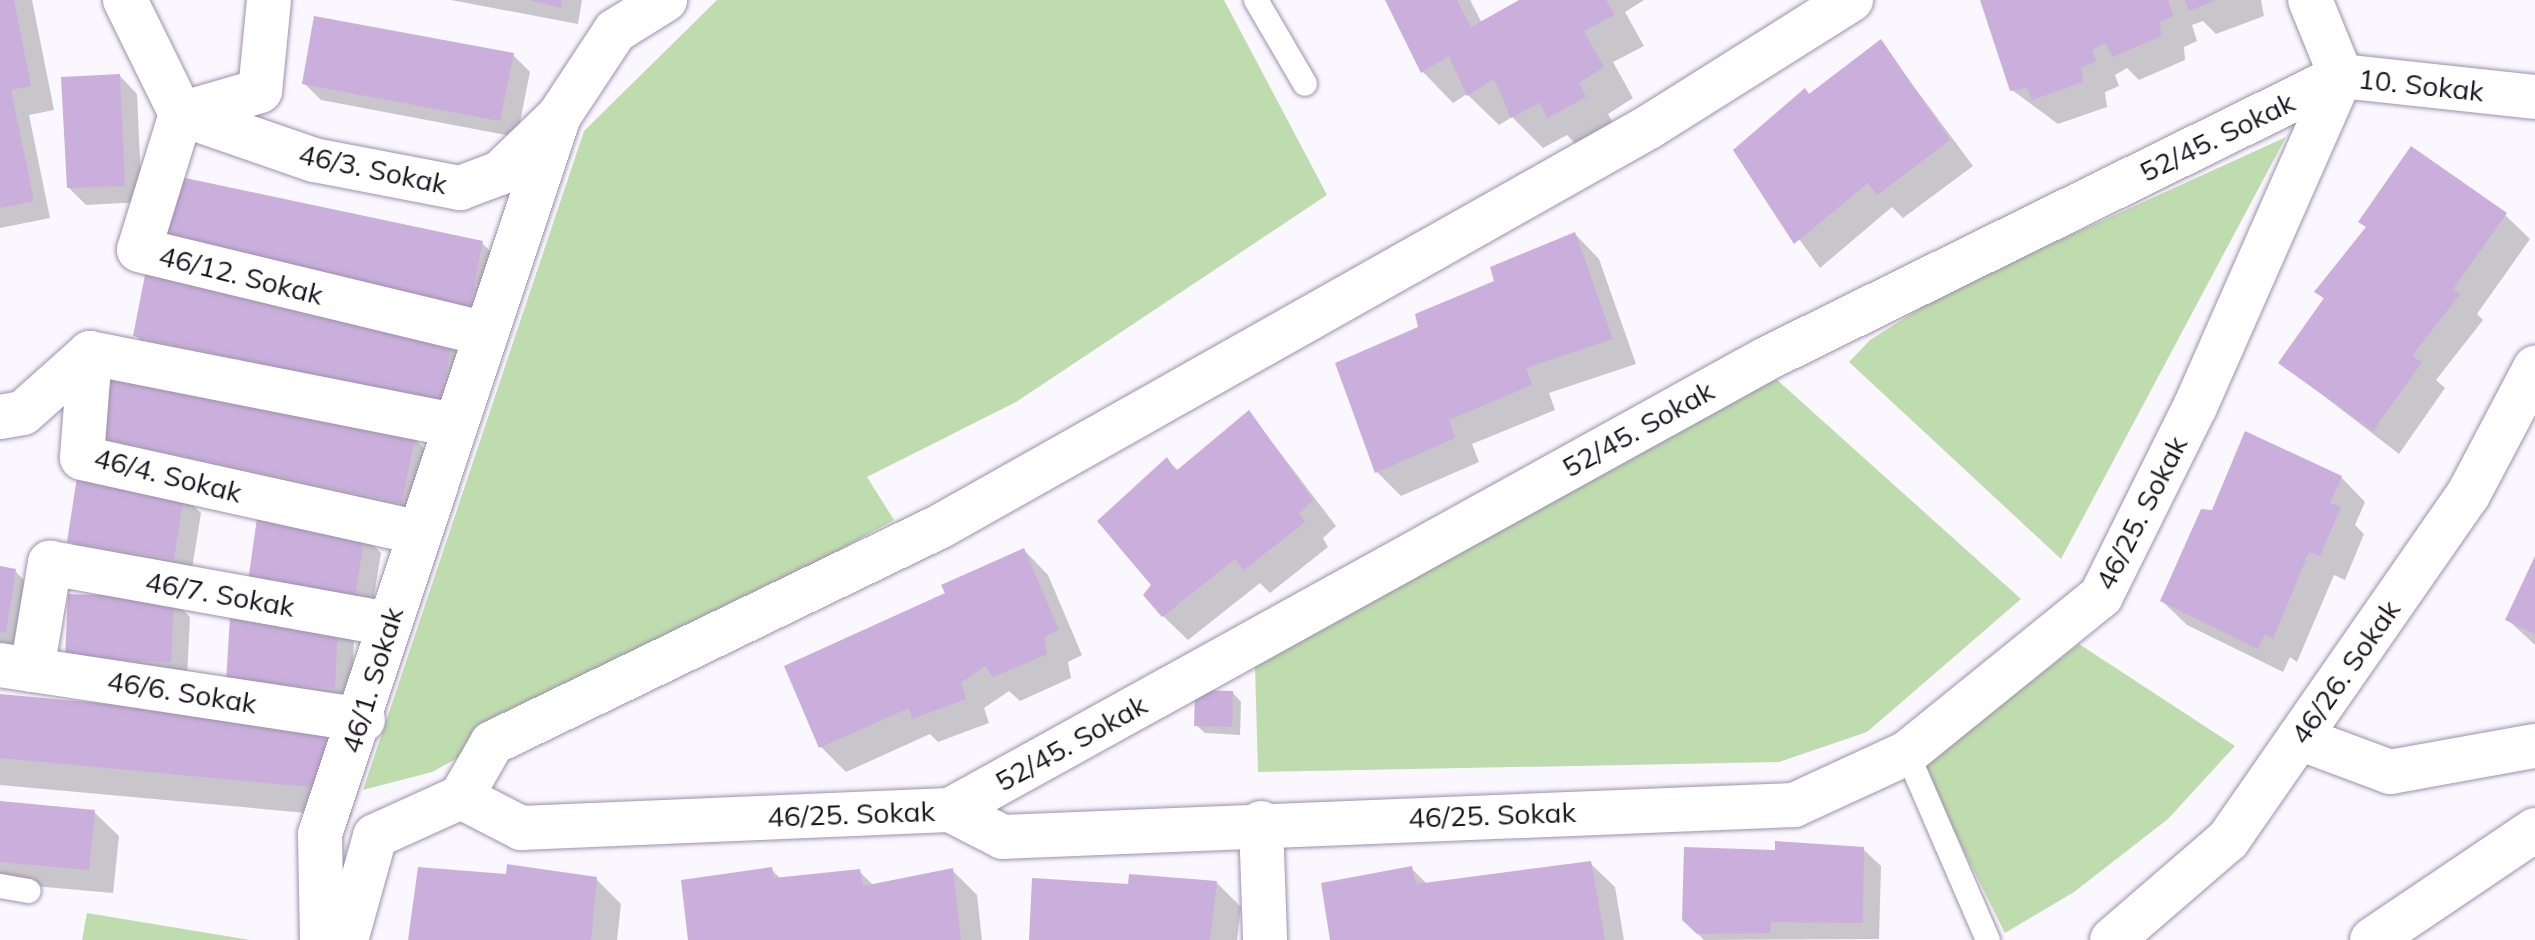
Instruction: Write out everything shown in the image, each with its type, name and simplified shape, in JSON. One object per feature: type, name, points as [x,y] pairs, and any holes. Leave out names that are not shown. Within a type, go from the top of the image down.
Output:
[{"type":"street","points":[[125,0],[181,114],[260,91],[269,0]]},
{"type":"street","name":"46/3. Sokak","points":[[181,114],[314,160],[460,188],[500,173],[559,116],[620,15],[665,0]]},
{"type":"street","points":[[346,940],[375,836],[461,797],[492,743],[939,527],[1649,127],[1851,0]]},
{"type":"street","name":"10. Sokak","points":[[2310,0],[2341,76],[2535,97]]},
{"type":"street","name":"46/25. Sokak","points":[[461,797],[521,828],[950,810],[1003,837],[1261,823],[1794,805],[1907,753],[2101,596],[2195,407],[2341,76]]},
{"type":"street","name":"52/45. Sokak","points":[[950,810],[1766,359],[2341,76]]},
{"type":"street","name":"46/12. Sokak","points":[[181,114],[139,250],[482,333]]},
{"type":"street","name":"46/1. Sokak","points":[[322,940],[320,834],[363,720],[416,532],[559,116]]},
{"type":"street","points":[[0,417],[23,413],[90,353],[453,425]]},
{"type":"street","name":"46/4. Sokak","points":[[90,353],[82,458],[416,532]]},
{"type":"street","name":"46/26. Sokak","points":[[2112,940],[2228,840],[2468,495],[2535,368]]},
{"type":"street","name":"46/7. Sokak","points":[[16,667],[50,563],[390,624]]},
{"type":"street","name":"46/6. Sokak","points":[[16,667],[363,720]]},
{"type":"street","points":[[2299,738],[2390,772],[2535,746]]},
{"type":"street","points":[[1261,823],[1265,940]]},
{"type":"street","points":[[2372,940],[2535,830]]},
{"type":"lane","points":[[1256,0],[1305,84]]},
{"type":"lane","points":[[1907,753],[1988,940]]},
{"type":"lane","points":[[0,886],[29,891]]},
{"type":"green space","points":[[717,0],[1224,0],[1327,195],[1016,402],[867,477],[894,520],[432,772],[363,790],[584,131]]},
{"type":"green space","points":[[2286,137],[2061,559],[1849,362],[1870,340],[1946,292]]},
{"type":"green space","points":[[1776,379],[2021,599],[1867,732],[1779,762],[1258,772],[1255,666],[1422,564]]},
{"type":"green space","points":[[2079,644],[2235,746],[2168,819],[2074,892],[2005,933],[1922,767]]},
{"type":"green space","points":[[87,913],[250,940],[82,940]]},
{"type":"building","points":[[0,0],[14,0],[31,86],[11,90],[34,201],[0,208]]},
{"type":"building","points":[[529,0],[562,0],[561,8]]},
{"type":"building","points":[[1385,0],[1457,0],[1471,27],[1519,0],[1606,0],[1615,15],[1584,31],[1604,67],[1579,83],[1586,97],[1547,118],[1540,103],[1511,118],[1494,79],[1467,96],[1449,56],[1421,73]]},
{"type":"building","points":[[1980,0],[2168,0],[2173,16],[2160,22],[2161,36],[2113,57],[2105,43],[2092,50],[2096,61],[2081,68],[2083,82],[2032,100],[2027,88],[2010,91]]},
{"type":"building","points":[[2185,0],[2217,0],[2189,11]]},
{"type":"building","points":[[314,16],[514,53],[500,121],[302,84]]},
{"type":"building","points":[[1881,39],[1950,140],[1877,195],[1868,183],[1794,244],[1733,150],[1805,88],[1809,94]]},
{"type":"building","points":[[120,74],[125,186],[67,188],[61,77]]},
{"type":"building","points":[[2411,146],[2507,213],[2453,289],[2460,294],[2412,356],[2422,362],[2373,431],[2278,363],[2324,298],[2314,292],[2366,227],[2358,222]]},
{"type":"building","points":[[176,176],[483,241],[470,307],[163,242]]},
{"type":"building","points":[[1575,232],[1613,339],[1526,368],[1532,385],[1449,420],[1455,438],[1375,473],[1335,363],[1418,327],[1415,314],[1494,281],[1490,267]]},
{"type":"building","points":[[146,270],[453,336],[440,402],[133,336]]},
{"type":"building","points":[[108,372],[415,437],[402,503],[95,437]]},
{"type":"building","points":[[1249,410],[1313,500],[1299,513],[1305,522],[1244,570],[1235,559],[1162,617],[1143,595],[1151,585],[1097,521],[1167,457],[1176,471]]},
{"type":"building","points":[[2245,431],[2342,476],[2330,503],[2341,507],[2320,556],[2309,552],[2273,639],[2265,634],[2258,649],[2160,601],[2201,509],[2212,510]]},
{"type":"building","points":[[77,477],[184,494],[174,559],[67,542]]},
{"type":"building","points":[[257,518],[365,534],[355,598],[248,582]]},
{"type":"building","points":[[1024,548],[1059,630],[1044,637],[1047,654],[993,677],[985,666],[961,683],[966,699],[912,719],[909,708],[819,748],[784,666],[945,593],[941,585]]},
{"type":"building","points":[[2535,556],[2535,634],[2505,620]]},
{"type":"building","points":[[0,566],[16,569],[6,633],[0,632]]},
{"type":"building","points":[[68,594],[174,598],[171,662],[65,659]]},
{"type":"building","points":[[230,617],[338,622],[335,688],[226,682]]},
{"type":"building","points":[[1195,690],[1233,691],[1232,727],[1194,726]]},
{"type":"building","points":[[0,694],[327,724],[321,788],[0,758]]},
{"type":"building","points":[[0,801],[95,810],[89,870],[0,862]]},
{"type":"building","points":[[1775,841],[1864,847],[1863,923],[1771,922],[1770,933],[1697,934],[1682,920],[1684,847],[1775,850]]},
{"type":"building","points":[[1591,861],[1605,940],[1330,940],[1321,883],[1412,866],[1416,884]]},
{"type":"building","points":[[507,864],[597,877],[591,940],[408,940],[418,867],[506,874]]},
{"type":"building","points":[[772,867],[774,878],[860,869],[863,886],[953,868],[961,940],[688,940],[681,880]]},
{"type":"building","points":[[1129,874],[1217,881],[1210,940],[1029,940],[1032,878],[1128,884]]}]
